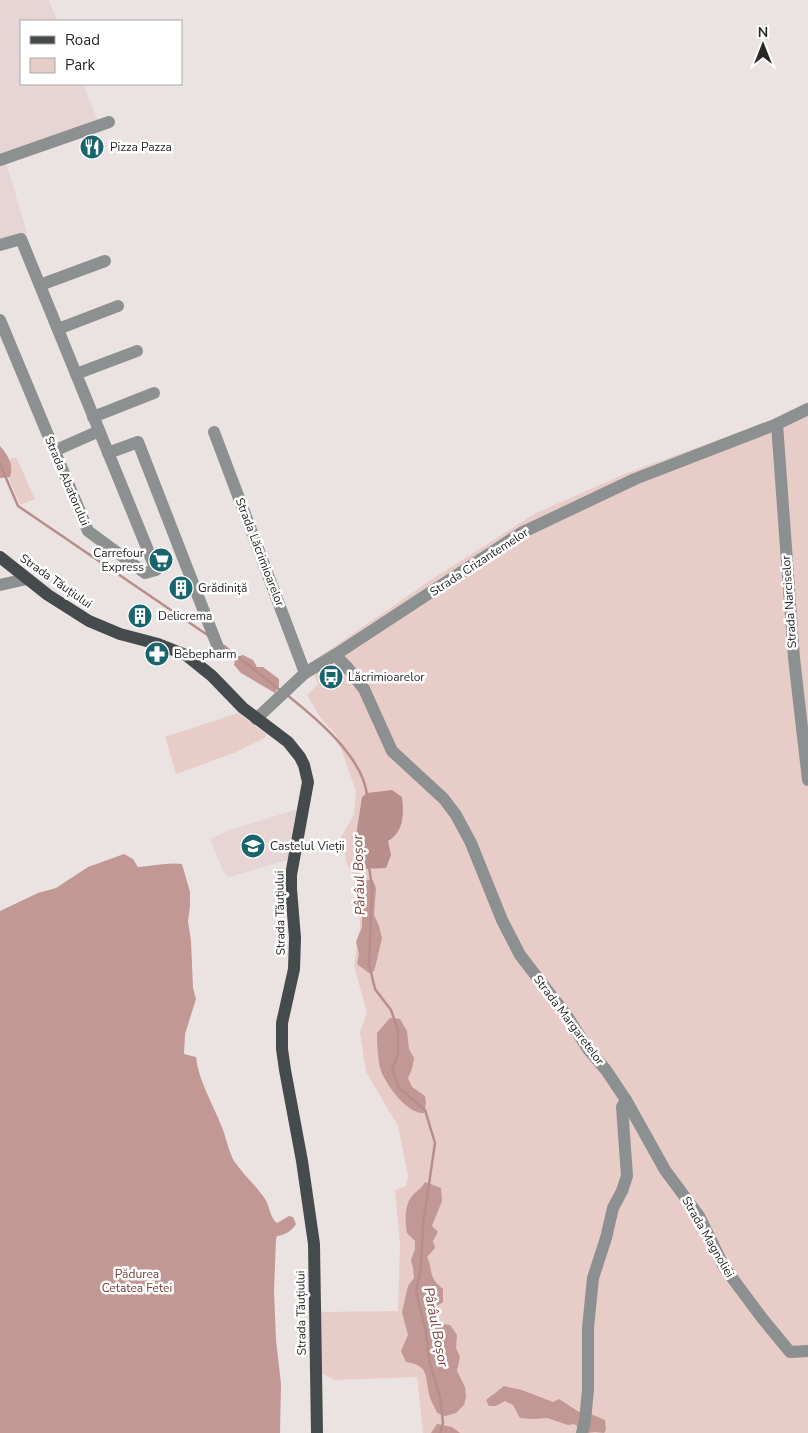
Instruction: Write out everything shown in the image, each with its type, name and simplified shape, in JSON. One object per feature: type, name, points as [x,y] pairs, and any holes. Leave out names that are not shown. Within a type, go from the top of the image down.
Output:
[{"type":"main road","name":"Strada Tăuțiului","points":[[0,557],[48,595],[89,621],[130,638],[158,644],[186,655],[288,742],[300,757],[307,774],[306,791],[291,875],[290,889],[295,938],[294,969],[282,1023],[282,1049],[284,1070],[302,1161],[314,1244],[317,1433]]},
{"type":"street","points":[[0,160],[109,122]]},
{"type":"street","name":"Strada Abatorului","points":[[0,246],[21,239],[156,570],[145,573],[88,531],[0,320]]},
{"type":"street","points":[[40,285],[105,261]]},
{"type":"street","points":[[58,329],[118,306]]},
{"type":"street","points":[[76,374],[137,351]]},
{"type":"street","points":[[93,417],[154,393]]},
{"type":"street","name":"Strada Crizantemelor","points":[[257,714],[305,673],[521,533],[635,478],[777,424],[808,409]]},
{"type":"street","name":"Strada Narciselor","points":[[777,424],[794,658],[808,780]]},
{"type":"street","points":[[54,451],[99,431]]},
{"type":"street","name":"Strada Lăcrimioarelor","points":[[214,432],[305,673]]},
{"type":"street","points":[[108,454],[138,442],[219,650]]},
{"type":"street","points":[[0,585],[27,579]]},
{"type":"street","name":"Strada Margaretelor","points":[[335,655],[364,689],[392,751],[444,799],[456,815],[471,843],[502,920],[520,955],[567,1016],[588,1049],[606,1070],[626,1100]]},
{"type":"street","points":[[582,1433],[588,1390],[588,1328],[593,1278],[606,1238],[612,1208],[622,1191],[627,1176],[622,1107],[626,1100]]},
{"type":"street","name":"Strada Magnoliei","points":[[626,1100],[665,1170],[699,1216],[724,1267],[737,1285],[790,1352],[808,1351]]},
{"type":"shaded area","points":[[0,0],[49,0],[57,20],[20,20],[20,85],[83,85],[102,131],[6,162],[27,233],[0,241]]},
{"type":"shaded area","points":[[392,790],[402,797],[403,810],[400,828],[388,841],[391,855],[386,868],[363,869],[354,849],[362,797],[367,793]]},
{"type":"shaded area","name":"Castelul Vieții","points":[[298,809],[291,859],[229,877],[223,871],[210,839],[229,830]]},
{"type":"green space","points":[[808,402],[808,1433],[423,1433],[417,1377],[334,1380],[320,1372],[318,1312],[398,1311],[400,1245],[395,1190],[406,1186],[408,1176],[398,1126],[366,1072],[360,1032],[367,1013],[354,966],[360,927],[359,905],[353,889],[355,877],[347,864],[341,837],[354,815],[356,791],[336,735],[320,717],[307,695],[318,684],[310,663],[437,576],[536,513],[627,473],[772,420]]},
{"type":"green space","points":[[0,446],[10,460],[10,477],[0,478]]},
{"type":"green space","points":[[16,457],[35,499],[20,505],[2,462]]},
{"type":"green space","points":[[243,655],[253,660],[257,667],[263,667],[279,679],[279,686],[275,693],[241,673],[234,665],[236,657]]},
{"type":"green space","points":[[238,713],[266,734],[265,738],[234,753],[176,774],[165,737]]},
{"type":"green space","name":"Pădurea Cetatea Fetei","points":[[124,854],[133,859],[138,867],[182,864],[190,892],[188,921],[191,941],[193,988],[196,999],[185,1034],[184,1054],[196,1057],[203,1083],[223,1129],[234,1161],[265,1199],[274,1220],[277,1223],[289,1216],[293,1217],[296,1224],[290,1231],[277,1236],[276,1239],[274,1290],[276,1340],[281,1384],[280,1433],[0,1433],[0,911],[38,893],[56,888],[88,867]]},
{"type":"green space","points":[[366,880],[373,880],[376,888],[374,915],[382,938],[374,971],[369,973],[357,964],[359,954],[356,942],[362,927],[363,897],[361,887]]},
{"type":"green space","points":[[390,1018],[400,1019],[407,1031],[409,1049],[414,1058],[408,1078],[412,1087],[425,1096],[424,1113],[411,1109],[398,1098],[381,1071],[377,1033]]},
{"type":"green space","points":[[425,1182],[441,1188],[442,1201],[432,1226],[438,1232],[433,1241],[435,1248],[427,1257],[435,1281],[443,1289],[443,1302],[435,1307],[432,1315],[443,1324],[450,1325],[457,1335],[456,1348],[460,1357],[457,1371],[465,1387],[466,1397],[464,1405],[456,1413],[445,1416],[437,1413],[430,1396],[425,1372],[419,1366],[406,1362],[401,1351],[408,1335],[402,1312],[408,1286],[414,1278],[411,1260],[415,1249],[415,1241],[407,1233],[406,1212],[408,1202]]},
{"type":"green space","points":[[504,1386],[522,1390],[553,1402],[559,1399],[579,1412],[591,1414],[605,1420],[606,1430],[604,1433],[587,1433],[574,1424],[568,1425],[547,1418],[520,1418],[513,1405],[505,1401],[496,1406],[489,1406],[486,1400]]},
{"type":"green space","points":[[437,1424],[452,1427],[460,1433],[431,1433]]},
{"type":"waterway","name":"Pârâul Boșor","points":[[0,464],[18,506],[209,636]]},
{"type":"waterway","name":"Pârâul Boșor","points":[[224,646],[280,690]]},
{"type":"waterway","name":"Pârâul Boșor","points":[[287,695],[324,727],[348,753],[364,781],[367,795]]},
{"type":"waterway","name":"Pârâul Boșor","points":[[369,866],[372,888],[369,964],[375,989],[391,1010],[398,1030],[398,1054],[392,1069],[399,1088],[425,1110],[435,1143],[423,1225],[421,1268],[416,1291],[426,1332],[430,1364],[440,1397],[443,1423],[440,1433]]},
{"type":"place","name":"Pizza Pazza","points":[[92,147]]},
{"type":"place","name":"Carrefour Express","points":[[161,560]]},
{"type":"place","name":"Grădiniță","points":[[181,588]]},
{"type":"place","name":"Delicrema","points":[[140,616]]},
{"type":"place","name":"Bebepharm","points":[[157,654]]},
{"type":"place","name":"Lăcrimioarelor","points":[[331,677]]},
{"type":"place","name":"Castelul Vieții","points":[[253,846]]}]
